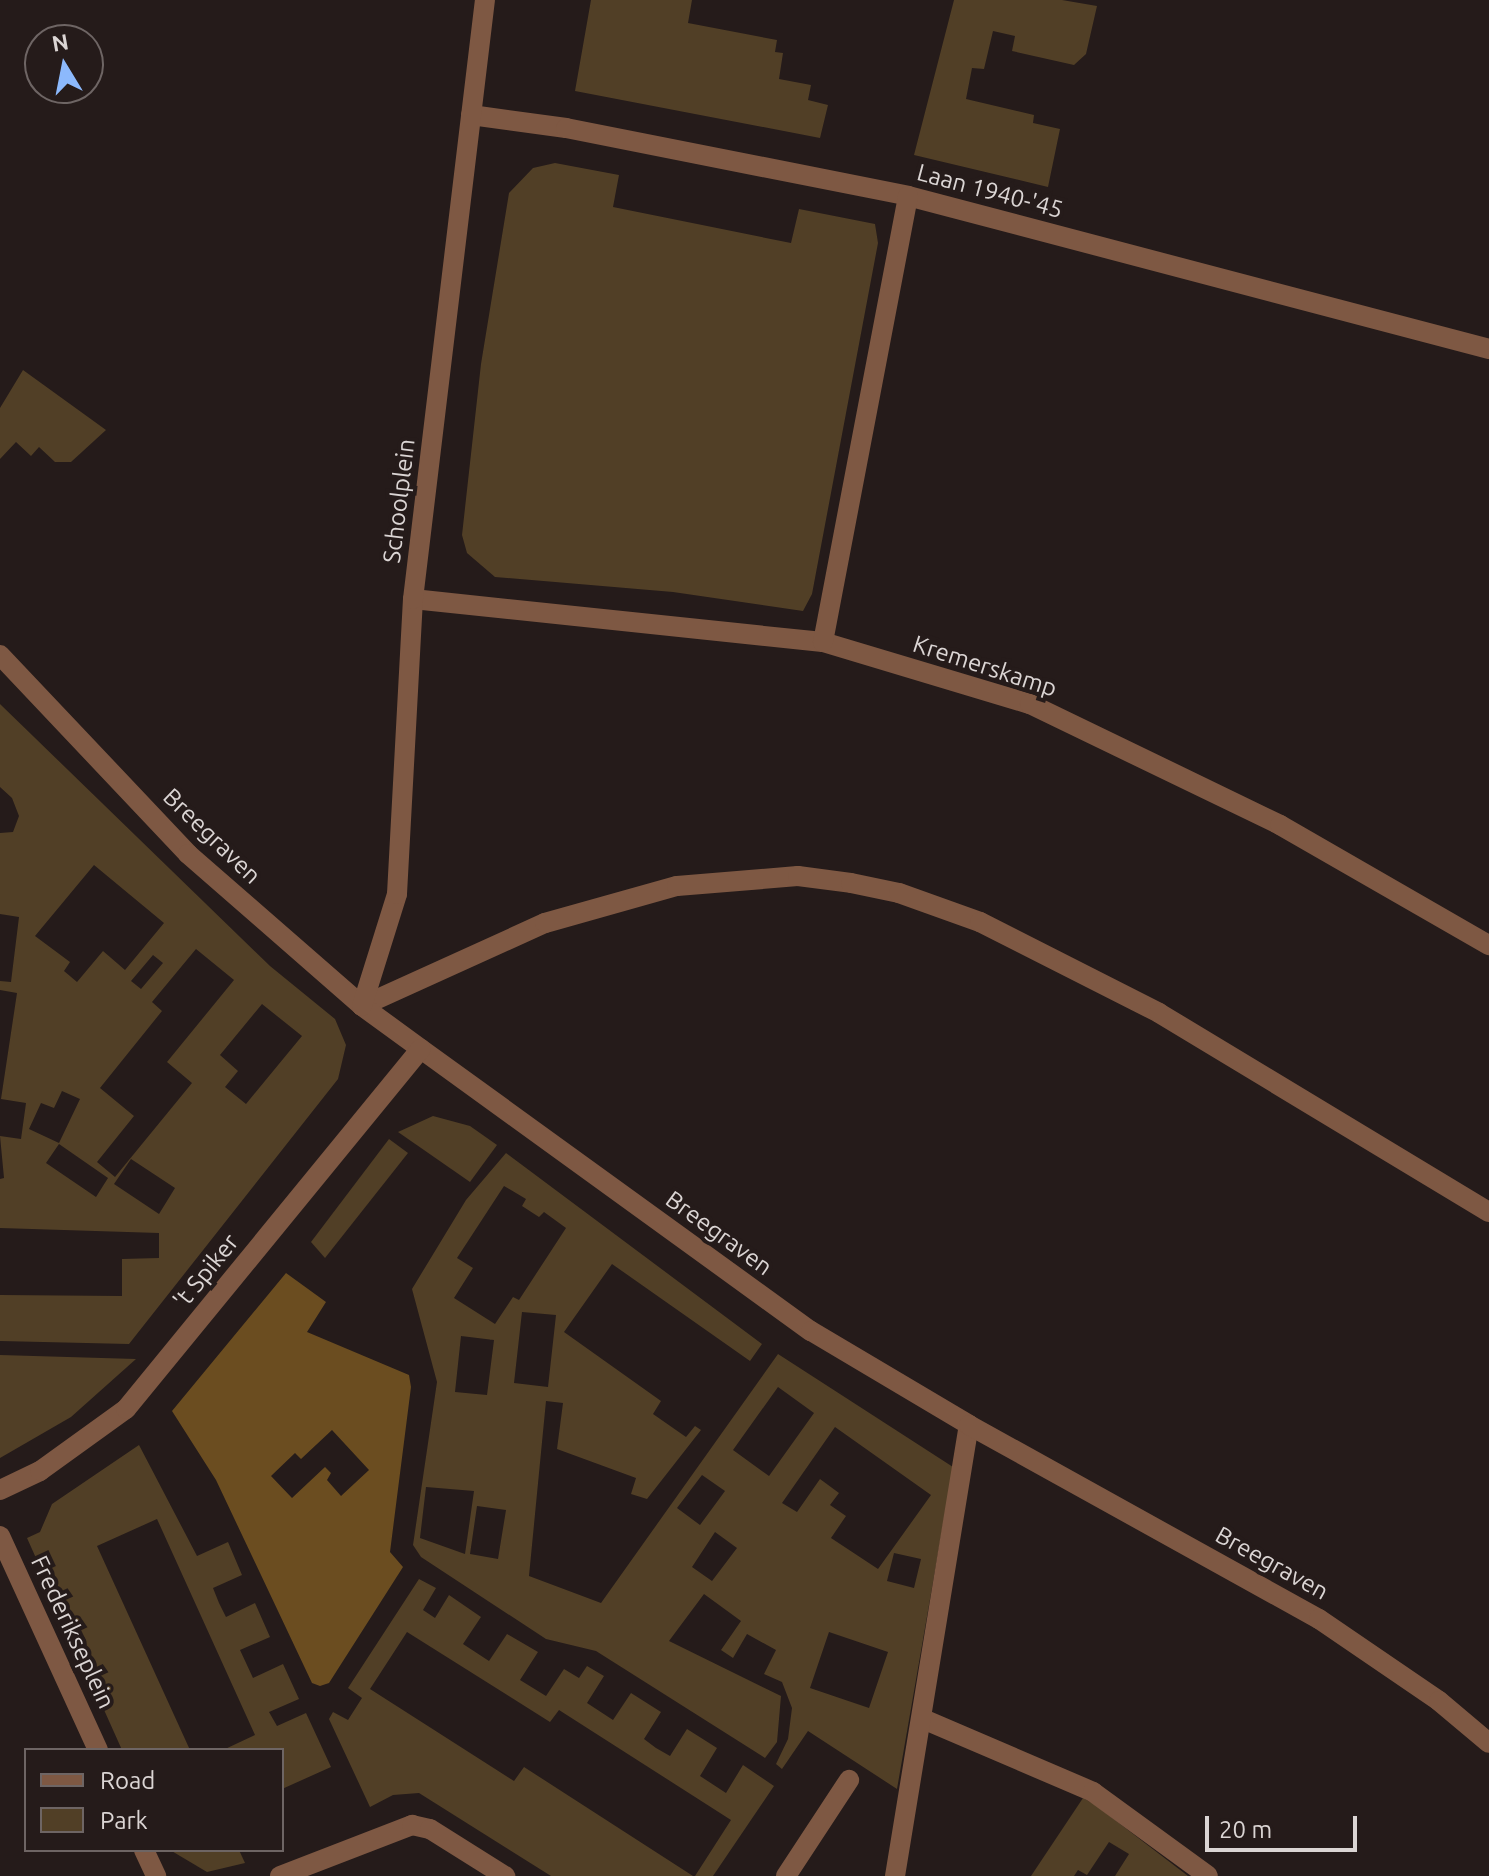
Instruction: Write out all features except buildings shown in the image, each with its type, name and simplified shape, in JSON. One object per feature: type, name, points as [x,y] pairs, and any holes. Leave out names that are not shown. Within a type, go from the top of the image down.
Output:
[{"type":"street","name":"Schoolplein","points":[[362,1006],[397,894],[413,599],[485,0]]},
{"type":"street","name":"Laan 1940-'45","points":[[471,115],[566,128],[908,196],[1489,349]]},
{"type":"street","points":[[823,642],[908,196]]},
{"type":"street","name":"Kremerskamp","points":[[413,599],[823,642],[1030,704],[1280,825],[1489,945]]},
{"type":"street","name":"Breegraven","points":[[0,655],[188,854],[362,1006],[811,1331],[969,1425],[1319,1619],[1439,1701],[1489,1743]]},
{"type":"street","points":[[362,1006],[545,923],[677,886],[784,876],[851,883],[899,893],[980,922],[1159,1013],[1489,1212]]},
{"type":"street","name":"'t Spiker","points":[[0,1490],[40,1471],[126,1409],[421,1049]]},
{"type":"street","points":[[895,1876],[969,1425]]},
{"type":"street","name":"Frederikseplein","points":[[0,1536],[97,1748]]},
{"type":"street","points":[[923,1719],[1093,1792],[1208,1876]]},
{"type":"street","points":[[786,1876],[849,1780]]},
{"type":"street","points":[[280,1876],[412,1825],[430,1829],[505,1876]]},
{"type":"street","points":[[145,1852],[156,1876]]},
{"type":"green space","points":[[591,0],[692,0],[688,23],[777,40],[775,52],[783,53],[779,79],[811,85],[808,100],[828,105],[820,138],[575,91]]},
{"type":"green space","points":[[954,0],[1062,0],[1097,6],[1086,54],[1074,65],[1012,51],[1015,36],[993,31],[984,69],[972,68],[966,99],[1034,115],[1033,123],[1060,129],[1048,187],[914,155]]},
{"type":"green space","points":[[555,163],[619,175],[613,207],[791,243],[799,209],[875,224],[878,243],[812,594],[803,611],[673,592],[495,577],[467,553],[462,535],[481,364],[509,193],[533,168]]},
{"type":"green space","points":[[23,370],[106,430],[71,462],[55,462],[39,447],[31,456],[16,442],[0,459],[0,408]]},
{"type":"green space","points":[[0,704],[270,966],[335,1019],[346,1045],[338,1079],[129,1344],[0,1341],[0,1295],[122,1296],[122,1259],[159,1258],[159,1233],[0,1228],[0,1179],[4,1178],[0,1136],[21,1139],[26,1103],[1,1099],[17,993],[0,990],[0,981],[11,982],[19,917],[0,914],[0,833],[13,832],[19,816],[12,798],[0,787]],"holes":[[[94,865],[164,923],[125,970],[103,951],[77,982],[64,971],[70,962],[35,936]],[[196,949],[234,980],[167,1062],[192,1083],[115,1177],[97,1162],[134,1116],[100,1088],[162,1011],[152,1002]],[[153,955],[163,963],[141,989],[131,981]],[[262,1004],[302,1036],[246,1104],[225,1087],[238,1071],[220,1055]],[[62,1091],[80,1099],[59,1143],[29,1129],[41,1103],[54,1108]],[[59,1144],[108,1178],[96,1197],[46,1163]],[[131,1159],[175,1188],[159,1214],[114,1184]]]},
{"type":"green space","points":[[433,1116],[470,1126],[497,1145],[470,1182],[398,1132]]},
{"type":"green space","points":[[389,1139],[408,1153],[325,1258],[311,1242]]},
{"type":"green space","points":[[506,1153],[762,1344],[750,1361],[612,1264],[564,1332],[661,1401],[653,1414],[686,1437],[695,1426],[701,1430],[647,1499],[631,1494],[636,1478],[557,1449],[563,1403],[546,1401],[529,1576],[601,1603],[778,1354],[953,1467],[897,1789],[808,1731],[782,1769],[776,1764],[788,1739],[792,1708],[782,1682],[764,1674],[776,1650],[747,1634],[733,1658],[721,1650],[741,1621],[704,1594],[669,1641],[781,1696],[777,1742],[765,1758],[596,1651],[546,1639],[421,1557],[413,1545],[437,1382],[412,1289],[466,1200]],"holes":[[[504,1186],[526,1199],[522,1206],[539,1217],[544,1212],[566,1228],[519,1300],[513,1297],[495,1324],[454,1298],[473,1268],[457,1258]],[[522,1312],[556,1315],[548,1387],[514,1383]],[[461,1336],[494,1340],[487,1395],[455,1392]],[[778,1387],[814,1413],[769,1476],[733,1450]],[[835,1427],[931,1495],[878,1569],[831,1538],[846,1516],[830,1505],[839,1493],[820,1479],[797,1512],[782,1503]],[[702,1475],[725,1491],[700,1525],[677,1508]],[[426,1487],[474,1491],[465,1554],[420,1538]],[[477,1506],[506,1510],[498,1559],[470,1554]],[[715,1532],[737,1548],[712,1581],[692,1567]],[[894,1553],[921,1559],[914,1588],[887,1581]],[[829,1632],[888,1652],[869,1708],[810,1688]]]},
{"type":"green space","points":[[0,1355],[136,1359],[71,1417],[0,1458]]},
{"type":"green space","points":[[139,1445],[197,1556],[228,1542],[242,1575],[213,1588],[219,1603],[226,1617],[255,1603],[270,1637],[240,1650],[253,1678],[283,1664],[299,1699],[269,1712],[277,1726],[306,1713],[331,1767],[284,1788],[284,1748],[227,1748],[255,1735],[157,1519],[97,1546],[189,1748],[121,1748],[27,1538],[40,1532],[52,1504]]},
{"type":"green space","points":[[419,1579],[436,1588],[423,1610],[435,1618],[449,1595],[481,1617],[463,1644],[489,1661],[507,1634],[538,1652],[520,1680],[546,1696],[564,1669],[579,1678],[587,1666],[604,1676],[587,1703],[613,1720],[631,1693],[661,1712],[644,1739],[656,1748],[670,1756],[687,1729],[717,1748],[700,1776],[726,1793],[743,1765],[774,1786],[713,1876],[695,1876],[731,1820],[559,1710],[550,1722],[407,1632],[370,1689],[514,1781],[524,1767],[693,1876],[551,1876],[419,1793],[393,1795],[370,1807],[329,1719],[333,1712],[348,1720],[362,1698],[348,1688]]},
{"type":"green space","points":[[1083,1798],[1188,1876],[1115,1876],[1129,1854],[1109,1842],[1087,1875],[1078,1870],[1074,1876],[1031,1876]]},
{"type":"green space","points":[[173,1852],[240,1852],[245,1863],[207,1872]]},
{"type":"shaded area","points":[[286,1273],[326,1302],[307,1332],[409,1375],[411,1387],[390,1552],[403,1567],[329,1683],[320,1686],[312,1683],[216,1480],[172,1411]],"holes":[[[332,1430],[369,1470],[341,1496],[327,1480],[331,1473],[325,1467],[292,1498],[271,1476],[295,1453],[301,1459]]]}]
